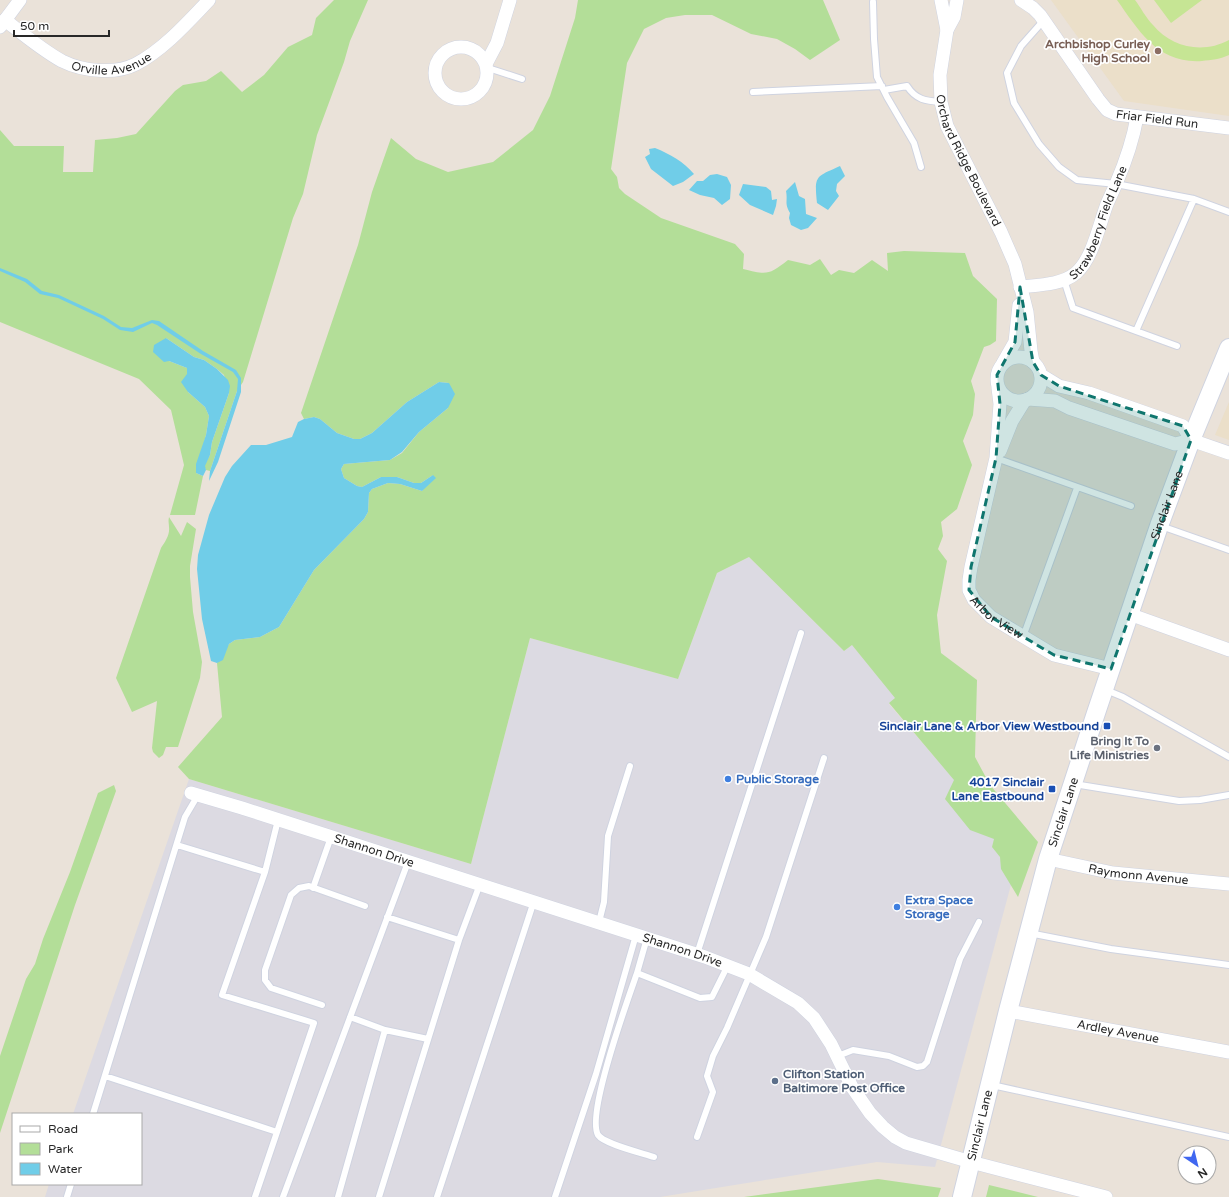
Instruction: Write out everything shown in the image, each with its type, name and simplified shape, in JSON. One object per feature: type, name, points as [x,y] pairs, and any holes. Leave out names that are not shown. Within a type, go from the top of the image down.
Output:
[{"type":"main road","name":"Sinclair Lane","points":[[962,1197],[991,1085],[1008,1011],[1048,859],[1159,526],[1191,440],[1229,348]]},
{"type":"street","points":[[2,24],[20,0]]},
{"type":"street","name":"Orville Avenue","points":[[2,24],[62,61],[77,67],[95,70],[112,70],[134,65],[148,56],[172,37],[209,0]]},
{"type":"street","points":[[487,66],[497,43],[510,0]]},
{"type":"street","name":"Orchard Ridge Boulevard","points":[[941,0],[947,30]]},
{"type":"street","name":"Orchard Ridge Boulevard","points":[[958,0],[954,17],[947,30],[940,75],[941,102],[947,126],[1015,264],[1027,312],[1033,362],[1037,366],[1041,375],[1059,386],[1089,393],[1182,426],[1191,440]]},
{"type":"street","name":"Friar Field Run","points":[[1021,0],[1033,8],[1044,20],[1107,110],[1116,114],[1229,128]]},
{"type":"street","name":"Strawberry Field Lane","points":[[1020,287],[1064,280],[1075,274],[1083,265],[1116,184],[1134,132],[1137,117]]},
{"type":"street","name":"Orchard Ridge Boulevard","points":[[998,388],[997,375],[1011,351],[1017,335],[1020,287]]},
{"type":"street","points":[[1003,363],[1008,359],[1015,357],[1028,358],[1033,362]]},
{"type":"street","points":[[1027,399],[1034,395],[1038,389],[1041,375]]},
{"type":"street","points":[[998,388],[1009,399],[1017,401],[1027,399],[1055,401],[1069,408],[1175,444],[1191,440],[1229,453]]},
{"type":"street","name":"Arbor View","points":[[998,388],[1000,404],[996,458],[969,580],[970,590],[974,600],[991,617],[1054,655],[1111,669]]},
{"type":"street","name":"Arbor View","points":[[996,458],[1003,445],[1012,421],[1027,399]]},
{"type":"street","points":[[1129,614],[1229,650]]},
{"type":"street","name":"Shannon Drive","points":[[195,794],[599,922],[697,954],[749,974],[784,994],[805,1009],[814,1018],[838,1056],[852,1087],[870,1113],[890,1133],[906,1143],[971,1162],[1106,1197]]},
{"type":"street","name":"Raymonn Avenue","points":[[1048,859],[1113,873],[1229,884]]},
{"type":"street","name":"Ardley Avenue","points":[[1008,1011],[1229,1052]]},
{"type":"lane","points":[[873,2],[874,39],[878,77],[914,143],[921,167]]},
{"type":"lane","points":[[1044,20],[1021,46],[1008,73],[1014,103],[1038,144],[1059,167],[1077,180],[1116,184],[1194,199],[1229,212]]},
{"type":"lane","points":[[487,66],[522,79]]},
{"type":"lane","points":[[753,92],[907,86],[917,98],[941,102]]},
{"type":"lane","points":[[1136,331],[1194,199]]},
{"type":"lane","points":[[1064,280],[1073,308],[1177,346]]},
{"type":"lane","points":[[996,458],[1131,506]]},
{"type":"lane","points":[[1023,637],[1077,488]]},
{"type":"lane","points":[[1159,526],[1229,550]]},
{"type":"lane","points":[[697,954],[801,633]]},
{"type":"lane","points":[[1104,689],[1123,697],[1229,757]]},
{"type":"lane","points":[[697,1137],[713,1092],[708,1076],[713,1056],[727,1028],[766,937],[824,758]]},
{"type":"lane","points":[[599,922],[604,902],[608,836],[630,766]]},
{"type":"lane","points":[[1072,784],[1179,801],[1200,800],[1229,795]]},
{"type":"lane","points":[[93,1113],[185,817],[195,794]]},
{"type":"lane","points":[[255,1197],[314,1023],[222,995],[265,872],[278,820]]},
{"type":"lane","points":[[314,888],[331,837]]},
{"type":"lane","points":[[177,845],[265,872]]},
{"type":"lane","points":[[283,1197],[408,862]]},
{"type":"lane","points":[[378,1197],[459,940],[480,884]]},
{"type":"lane","points":[[322,1005],[271,988],[265,980],[265,970],[291,895],[299,888],[309,886],[365,906]]},
{"type":"lane","points":[[436,1197],[534,901]]},
{"type":"lane","points":[[387,917],[459,940]]},
{"type":"lane","points":[[838,1056],[853,1050],[889,1056],[917,1067],[923,1066],[927,1062],[960,959],[979,922]]},
{"type":"lane","points":[[1029,933],[1111,949],[1229,965]]},
{"type":"lane","points":[[642,936],[637,973],[598,1100],[596,1124],[598,1135],[607,1142],[654,1157]]},
{"type":"lane","points":[[555,1197],[642,936]]},
{"type":"lane","points":[[637,973],[700,998],[712,997],[728,965]]},
{"type":"lane","points":[[350,1017],[385,1030],[428,1039]]},
{"type":"lane","points":[[338,1197],[385,1030]]},
{"type":"lane","points":[[105,1076],[277,1132]]},
{"type":"lane","points":[[991,1085],[1229,1137]]},
{"type":"lane","points":[[67,1197],[71,1185]]},
{"type":"highlighted area","points":[[1020,287],[1033,362],[1041,375],[1059,386],[1183,426],[1191,440],[1111,669],[1054,655],[991,617],[969,590],[971,567],[996,458],[1000,404],[997,375],[1015,342]]},
{"type":"shaded area","name":"Archbishop Curley High School","points":[[1051,0],[1229,0],[1229,116],[1124,101]]},
{"type":"shaded area","points":[[1229,402],[1229,440],[1215,435]]},
{"type":"shaded area","points":[[749,557],[844,651],[852,645],[896,698],[889,704],[1019,855],[935,1167],[877,1162],[660,1197],[45,1197],[49,1185],[142,1185],[142,1113],[73,1113],[189,779],[471,864],[530,638],[678,679],[717,573]]},
{"type":"green space","points":[[334,0],[368,0],[350,41],[344,62],[317,135],[303,194],[293,218],[243,382],[237,391],[210,471],[206,470],[204,466],[210,455],[212,442],[229,393],[224,375],[204,360],[194,357],[166,338],[169,361],[187,368],[188,392],[205,407],[209,416],[206,435],[196,473],[203,476],[195,515],[170,515],[184,465],[171,410],[139,379],[0,322],[0,130],[14,146],[64,146],[63,172],[93,172],[95,140],[117,138],[136,134],[175,91],[183,85],[206,81],[221,71],[242,92],[264,75],[288,47],[312,35],[316,18]]},
{"type":"green space","points":[[578,0],[823,0],[840,40],[810,60],[795,49],[777,39],[751,34],[712,15],[685,15],[666,18],[644,29],[627,63],[611,169],[617,177],[619,188],[625,194],[661,218],[735,244],[744,254],[743,269],[763,273],[776,269],[788,260],[810,265],[820,259],[831,275],[839,270],[854,273],[872,260],[888,271],[887,253],[904,251],[965,253],[973,276],[997,299],[996,341],[984,347],[971,381],[975,394],[973,415],[963,441],[972,465],[957,509],[941,522],[943,536],[938,549],[947,561],[937,615],[941,653],[977,680],[975,757],[990,785],[1038,842],[1018,897],[1001,869],[1000,857],[992,847],[994,839],[970,830],[945,799],[954,780],[889,703],[895,698],[852,645],[844,651],[749,557],[717,573],[678,679],[530,638],[471,864],[189,779],[178,767],[222,717],[217,663],[229,644],[235,640],[260,637],[279,627],[314,570],[364,519],[368,512],[369,493],[372,489],[388,483],[400,484],[422,491],[433,475],[421,483],[414,483],[397,477],[381,477],[362,487],[357,486],[344,478],[341,469],[344,464],[390,460],[402,453],[419,432],[448,408],[449,383],[439,382],[407,402],[372,433],[360,439],[354,439],[337,433],[320,419],[314,417],[304,419],[301,413],[358,245],[372,192],[391,138],[416,159],[448,172],[493,162],[533,130],[550,96],[575,18]]},
{"type":"green space","points":[[1117,0],[1135,0],[1148,19],[1161,33],[1179,44],[1209,47],[1229,40],[1229,55],[1202,61],[1187,61],[1173,57],[1151,43],[1142,34]]},
{"type":"green space","points":[[1154,0],[1202,0],[1171,23]]},
{"type":"green space","points":[[169,517],[181,536],[187,522],[196,529],[190,566],[190,577],[193,612],[202,662],[200,678],[178,747],[166,747],[163,755],[159,758],[153,752],[152,748],[157,701],[132,712],[116,678],[161,548],[168,536]]},
{"type":"green space","points":[[114,785],[116,791],[75,905],[0,1133],[0,1056],[26,979],[35,964],[98,793]]},
{"type":"green space","points":[[878,1179],[941,1188],[938,1197],[744,1197]]},
{"type":"green space","points":[[989,1185],[1038,1197],[986,1197]]},
{"type":"water","points":[[655,148],[676,159],[694,174],[683,182],[673,186],[651,169],[645,157],[650,154],[649,149]]},
{"type":"water","points":[[840,166],[845,176],[837,184],[836,191],[839,196],[828,210],[817,203],[816,187],[818,178],[826,172]]},
{"type":"water","points":[[717,174],[727,177],[731,185],[730,199],[722,205],[714,198],[700,195],[689,190],[697,181],[703,181],[710,175]]},
{"type":"water","points":[[795,182],[799,196],[805,199],[806,214],[817,218],[808,228],[801,230],[791,225],[789,218],[790,213],[787,204],[786,191]]},
{"type":"water","points":[[743,184],[766,187],[771,191],[772,200],[777,199],[773,215],[750,205],[739,195]]},
{"type":"water","points":[[0,268],[27,279],[42,291],[59,295],[104,316],[121,327],[132,328],[152,320],[159,321],[203,351],[236,370],[241,378],[241,392],[218,462],[209,481],[210,471],[237,391],[238,379],[233,372],[201,354],[157,325],[152,323],[133,332],[120,330],[103,319],[58,298],[40,294],[25,282],[0,271]]},
{"type":"water","points":[[166,338],[194,357],[204,360],[217,369],[228,380],[230,386],[203,476],[196,473],[196,464],[206,435],[209,416],[205,407],[188,392],[181,382],[187,374],[187,368],[169,361],[164,362],[153,352],[154,345]]},
{"type":"water","points":[[439,382],[449,383],[455,394],[448,408],[419,432],[402,452],[390,460],[344,464],[341,469],[344,478],[357,486],[362,487],[381,477],[397,477],[414,483],[421,483],[433,475],[436,478],[422,491],[400,484],[388,483],[372,489],[369,493],[368,512],[364,519],[314,570],[279,627],[260,637],[235,640],[229,644],[223,660],[217,663],[211,661],[202,619],[197,569],[198,555],[209,515],[225,477],[232,466],[251,445],[266,445],[292,437],[298,422],[304,419],[314,417],[320,419],[337,433],[354,439],[360,439],[372,433],[407,402]]},
{"type":"place","name":"Archbishop Curley High School","points":[[1158,51]]},
{"type":"place","name":"Sinclair Lane & Arbor View Westbound","points":[[1107,726]]},
{"type":"place","name":"Bring It To Life Ministries","points":[[1157,748]]},
{"type":"place","name":"Public Storage","points":[[728,779]]},
{"type":"place","name":"4017 Sinclair Lane Eastbound","points":[[1052,789]]},
{"type":"place","name":"Extra Space Storage","points":[[897,907]]},
{"type":"place","name":"Clifton Station Baltimore Post Office","points":[[775,1081]]}]
